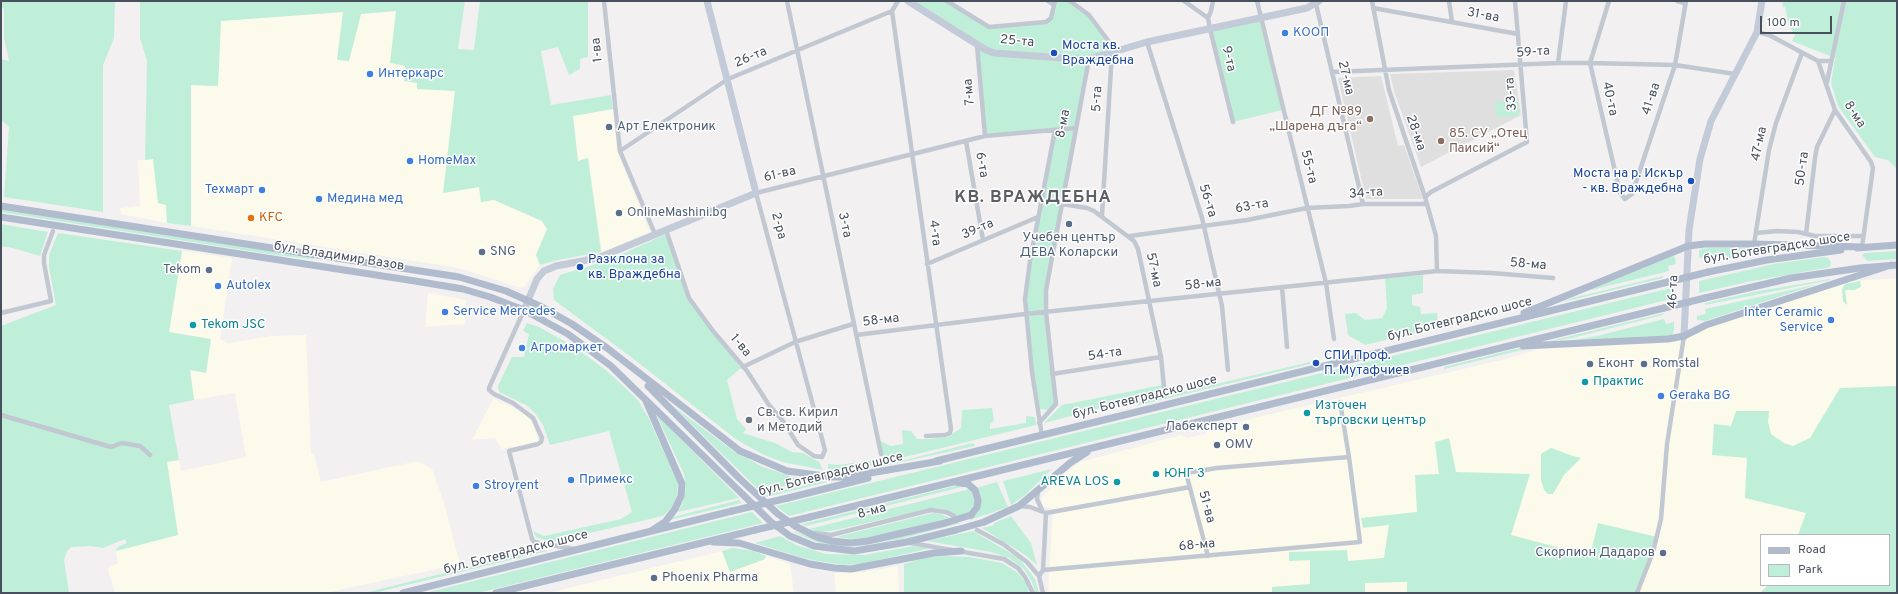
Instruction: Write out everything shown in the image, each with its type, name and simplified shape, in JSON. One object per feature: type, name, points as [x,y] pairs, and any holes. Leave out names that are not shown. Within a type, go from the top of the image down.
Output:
[{"type":"main road","name":"бул. Владимир Вазов","points":[[1,206],[451,275],[506,291],[528,301],[572,324],[607,348],[630,367]]},
{"type":"main road","name":"бул. Владимир Вазов","points":[[1,218],[415,281],[475,292],[524,310],[568,334],[611,366],[771,522],[790,536],[814,546],[854,551],[907,542],[984,522],[1018,506],[1070,463],[1092,448]]},
{"type":"main road","points":[[1504,322],[1688,246],[1705,244],[1754,244],[1862,247]]},
{"type":"main road","name":"бул. Ботевградско шосе","points":[[403,593],[1708,272],[1768,260],[1862,247],[1897,245]]},
{"type":"main road","points":[[1505,347],[1668,339],[1684,336],[1706,326],[1894,265]]},
{"type":"main road","points":[[496,593],[1705,298],[1791,278],[1894,265]]},
{"type":"main road","points":[[630,367],[740,452],[787,471],[832,477],[847,477],[940,461]]},
{"type":"main road","points":[[630,367],[739,478],[778,514],[795,526],[817,537],[832,541],[851,543],[868,542],[971,515],[977,507],[978,500],[975,490],[968,484],[948,482]]},
{"type":"main road","points":[[644,397],[682,484],[681,496],[670,517],[646,534]]},
{"type":"main road","points":[[701,542],[739,543],[810,564],[840,568],[873,566],[934,553],[961,551]]},
{"type":"street","name":"1-ва","points":[[604,1],[620,151],[654,234]]},
{"type":"street","name":"2-ра","points":[[707,1],[795,342],[825,450],[822,457]]},
{"type":"street","name":"3-та","points":[[786,1],[798,50],[822,177],[881,454]]},
{"type":"street","points":[[892,11],[898,1]]},
{"type":"street","name":"25-та","points":[[908,1],[977,45],[994,53],[1077,60],[1089,59]]},
{"type":"street","name":"25-та","points":[[947,1],[989,27],[1046,22],[1051,18],[1055,3]]},
{"type":"street","points":[[1048,1],[1055,3]]},
{"type":"street","points":[[1184,1],[1208,18]]},
{"type":"street","name":"9-та","points":[[1213,1],[1212,11],[1208,18],[1233,122]]},
{"type":"street","name":"55-та","points":[[1257,1],[1326,283],[1334,339]]},
{"type":"street","name":"28-ма","points":[[1372,1],[1385,71],[1436,236],[1437,271]]},
{"type":"street","points":[[1449,1],[1452,22]]},
{"type":"street","name":"33-та","points":[[1425,197],[1431,192],[1527,142],[1515,1]]},
{"type":"street","points":[[1558,63],[1566,1]]},
{"type":"street","points":[[1590,63],[1609,1]]},
{"type":"street","points":[[1677,1],[1686,2]]},
{"type":"street","name":"46-та","points":[[1636,593],[1652,552],[1661,519],[1668,436],[1684,336],[1689,230],[1700,159],[1711,121],[1757,32],[1762,1]]},
{"type":"street","points":[[1826,84],[1844,1]]},
{"type":"street","name":"5-та","points":[[1072,2],[1089,15],[1101,29],[1110,43],[1112,52],[1102,215]]},
{"type":"street","points":[[1089,59],[1147,42],[1307,8],[1317,2]]},
{"type":"street","name":"27-ма","points":[[1317,2],[1363,204]]},
{"type":"street","name":"41-ва","points":[[1625,199],[1632,194],[1675,65],[1686,2]]},
{"type":"street","name":"31-ва","points":[[1373,8],[1518,34]]},
{"type":"street","name":"26-та","points":[[620,151],[728,79],[892,11]]},
{"type":"street","name":"4-та","points":[[892,11],[951,429],[950,433],[945,435],[926,436]]},
{"type":"street","points":[[1757,32],[1769,35],[1818,61],[1830,61]]},
{"type":"street","name":"56-та","points":[[1147,42],[1185,168],[1202,218],[1222,306],[1228,370]]},
{"type":"street","name":"7-ма","points":[[977,45],[985,136]]},
{"type":"street","name":"47-ма","points":[[1754,244],[1769,150],[1776,123],[1802,53]]},
{"type":"street","name":"8-ма","points":[[1039,423],[1056,404],[1046,312],[1046,290],[1089,59]]},
{"type":"street","name":"8-ма","points":[[1818,61],[1835,110],[1871,162],[1873,168],[1862,247]]},
{"type":"street","name":"59-та","points":[[1332,72],[1590,63],[1675,65],[1735,74]]},
{"type":"street","name":"40-та","points":[[1590,63],[1620,193],[1625,199]]},
{"type":"street","name":"50-та","points":[[1806,234],[1817,147],[1835,110]]},
{"type":"street","name":"61-ва","points":[[524,310],[536,279],[544,271],[556,266],[598,258],[756,193],[985,136],[1076,128]]},
{"type":"street","name":"8-ма","points":[[1042,436],[1025,314],[1025,289],[1055,130]]},
{"type":"street","name":"6-та","points":[[966,141],[983,240]]},
{"type":"street","name":"57-ма","points":[[1062,204],[1087,208],[1102,215],[1130,236],[1134,241],[1138,249],[1149,302],[1160,357],[1164,387]]},
{"type":"street","name":"34-та","points":[[1307,208],[1363,204],[1427,204]]},
{"type":"street","name":"63-та","points":[[1130,236],[1246,220],[1307,208]]},
{"type":"street","name":"39-та","points":[[927,264],[1038,217]]},
{"type":"street","name":"1-ва","points":[[666,230],[689,298],[713,331],[743,367],[769,405],[783,421],[798,445],[814,456],[822,457]]},
{"type":"street","points":[[1,313],[51,301],[44,263],[44,255],[53,231]]},
{"type":"street","points":[[1756,233],[1777,231],[1815,236],[1863,236]]},
{"type":"street","name":"58-ма","points":[[856,335],[1025,314],[1437,271],[1492,273],[1553,278]]},
{"type":"street","points":[[1282,287],[1287,347]]},
{"type":"street","points":[[524,310],[489,390],[513,403],[533,418],[542,438],[541,442],[538,444],[512,449],[509,451],[534,542],[580,550]]},
{"type":"street","points":[[743,367],[795,342],[853,324]]},
{"type":"street","name":"54-та","points":[[1052,374],[1160,357]]},
{"type":"street","points":[[1340,402],[1349,457]]},
{"type":"street","points":[[1,415],[110,447],[122,443],[140,446],[150,456]]},
{"type":"street","name":"51-ва","points":[[1208,556],[1186,473],[1217,468],[1349,457]]},
{"type":"street","name":"68-ма","points":[[1043,570],[1360,542],[1349,457]]},
{"type":"street","name":"51-ва","points":[[1046,513],[1190,487]]},
{"type":"street","points":[[1040,488],[1037,499],[1042,510]]},
{"type":"street","points":[[1018,506],[1030,507],[1042,510],[1046,513],[1043,570],[1039,576]]},
{"type":"street","name":"8-ма","points":[[795,526],[819,534],[831,535],[931,510],[946,512],[954,516]]},
{"type":"street","points":[[977,530],[1017,553],[1027,562],[1039,576],[1043,593]]},
{"type":"street","points":[[907,542],[989,556],[1012,564],[1025,577],[1032,593]]},
{"type":"shaded area","points":[[396,11],[406,66],[417,83],[435,90],[455,90],[444,193],[479,187],[494,200],[542,221],[547,229],[536,255],[540,265],[525,286],[521,288],[466,270],[447,266],[191,226],[191,85],[218,86],[221,21],[343,12],[337,60],[348,61],[361,14]]},
{"type":"shaded area","name":"85. СУ „Отец Паисий“","points":[[1514,70],[1521,115],[1421,167],[1394,91],[1390,74]]},
{"type":"shaded area","name":"ДГ №89 „Шарена дъга“","points":[[1381,76],[1398,146],[1404,145],[1423,199],[1366,199],[1338,78]]},
{"type":"shaded area","points":[[613,109],[617,151],[650,232],[602,252],[588,159],[578,161],[573,116]]},
{"type":"shaded area","points":[[153,159],[158,203],[166,205],[167,223],[121,214],[120,208],[140,206],[138,160]]},
{"type":"shaded area","points":[[182,251],[232,258],[220,339],[228,343],[270,336],[306,335],[311,454],[314,454],[321,482],[418,461],[432,469],[444,503],[460,564],[325,593],[115,593],[108,570],[110,567],[118,563],[116,551],[178,535],[167,462],[179,460],[181,471],[246,457],[235,393],[194,400],[190,370],[169,333]]},
{"type":"shaded area","points":[[1897,278],[1897,386],[1840,388],[1810,438],[1793,446],[1784,443],[1771,434],[1768,422],[1769,411],[1731,426],[1714,424],[1747,458],[1745,498],[1807,513],[1798,534],[1760,534],[1760,586],[1767,586],[1760,593],[1637,593],[1590,556],[1511,535],[1455,472],[1435,442],[1439,474],[1415,475],[1417,512],[1389,524],[1384,558],[1348,561],[1347,550],[1289,561],[1310,560],[1310,585],[1272,587],[1272,593],[1048,593],[1053,509],[1043,506],[1041,498],[1059,479],[1080,462],[1181,435],[1188,438],[1205,434],[1211,428],[1510,358],[1548,346],[1668,339],[1840,282]]},
{"type":"shaded area","points":[[428,293],[466,300],[465,324],[425,327]]},
{"type":"shaded area","points":[[493,399],[522,411],[532,422],[539,442],[502,449],[495,438],[472,440]]},
{"type":"shaded area","points":[[722,551],[730,572],[765,559],[766,556],[790,564],[794,593],[548,593]]},
{"type":"shaded area","points":[[898,566],[899,593],[836,593],[834,573],[864,572]]},
{"type":"shaded area","points":[[1407,582],[1407,593],[1365,593],[1365,583]]},
{"type":"green space","points":[[1,1],[115,1],[114,38],[103,65],[103,212],[4,197],[9,127],[1,120],[1,59],[9,61],[4,38],[4,9],[1,6]]},
{"type":"green space","points":[[140,1],[465,1],[458,49],[474,50],[480,1],[588,1],[588,57],[580,59],[580,69],[569,75],[558,47],[541,51],[551,105],[611,95],[613,109],[573,116],[578,161],[588,158],[601,252],[540,265],[536,255],[547,229],[542,221],[494,200],[481,202],[479,187],[443,193],[455,91],[417,89],[417,83],[404,81],[405,66],[390,63],[396,11],[361,14],[349,61],[337,60],[343,12],[221,21],[218,86],[191,85],[191,226],[167,223],[166,205],[158,203],[153,159],[145,160],[147,61],[140,38]]},
{"type":"green space","points":[[908,1],[947,1],[989,27],[1046,22],[1051,18],[1054,5],[1048,1],[1070,1],[1089,15],[1110,43],[1112,52],[1089,59],[1046,290],[1056,404],[1049,410],[1036,407],[1025,299],[1055,130],[985,136],[977,45]]},
{"type":"green space","points":[[1782,1],[1897,1],[1897,169],[1888,160],[1875,157],[1838,106],[1831,83],[1835,58],[1792,41],[1795,35],[1789,26],[1785,7],[1783,7]]},
{"type":"green space","points":[[1260,18],[1282,110],[1233,122],[1210,29]]},
{"type":"green space","points":[[1518,101],[1519,116],[1496,117],[1495,102]]},
{"type":"green space","points":[[1,208],[314,257],[313,259],[275,255],[1,212]]},
{"type":"green space","points":[[1,224],[48,232],[40,256],[9,247],[1,247]]},
{"type":"green space","points":[[58,233],[182,251],[169,332],[211,339],[206,373],[190,370],[194,400],[169,405],[179,460],[167,462],[178,535],[116,551],[118,547],[127,543],[125,539],[103,548],[91,546],[71,547],[67,551],[64,560],[69,593],[1,593],[1,326],[56,305],[49,267],[49,255]]},
{"type":"green space","points":[[666,235],[687,295],[699,315],[741,368],[727,380],[737,419],[746,429],[743,433],[775,443],[792,452],[803,453],[819,462],[823,470],[783,462],[764,455],[737,440],[631,357],[554,300],[553,289],[560,275],[609,260]]},
{"type":"green space","points":[[1782,248],[1709,262],[1707,257],[1699,258],[1699,251],[1701,249]]},
{"type":"green space","points":[[1897,251],[1897,259],[1867,261],[1862,255],[1865,253]]},
{"type":"green space","points":[[1673,256],[1675,257],[1676,264],[1668,266],[1669,271],[1587,291]]},
{"type":"green space","points":[[1824,257],[1828,258],[1831,262],[1830,267],[1747,282],[1699,293],[1699,281],[1774,264]]},
{"type":"green space","points":[[1423,275],[1423,293],[1412,295],[1412,305],[1420,307],[1421,314],[1437,313],[1438,327],[1365,345],[1348,335],[1345,314],[1356,313],[1365,320],[1382,318],[1387,308],[1385,278]]},
{"type":"green space","points":[[1663,276],[1663,278],[1563,302],[1572,298]]},
{"type":"green space","points":[[1830,279],[1705,305],[1705,303],[1753,292]]},
{"type":"green space","points":[[1860,281],[1861,287],[1854,290],[1845,290],[1847,305],[1843,301],[1842,289],[1845,284]]},
{"type":"green space","points":[[1818,284],[1705,321],[1697,320],[1697,316],[1706,314],[1705,309]]},
{"type":"green space","points":[[1675,287],[1675,298],[789,516],[776,506]]},
{"type":"green space","points":[[1664,313],[1663,315],[1572,338],[1546,342]]},
{"type":"green space","points":[[1664,319],[1666,324],[1674,322],[1674,331],[1672,335],[1563,342],[1597,336]]},
{"type":"green space","points":[[527,323],[539,327],[587,356],[607,371],[638,400],[649,419],[678,483],[674,505],[663,516],[568,538],[566,543],[544,540],[536,537],[533,531],[544,536],[621,519],[632,512],[609,431],[550,445],[543,425],[535,413],[526,405],[499,392],[498,386],[512,357],[524,357],[529,334],[523,331]]},
{"type":"green space","points":[[1530,348],[1444,369],[1444,367],[1515,349]]},
{"type":"green space","points":[[1310,362],[1310,364],[1136,406],[1140,402]]},
{"type":"green space","points":[[1162,385],[1163,395],[1137,399],[1044,423],[1062,405]]},
{"type":"green space","points":[[1897,386],[1897,593],[1760,593],[1767,586],[1890,586],[1890,534],[1798,534],[1806,513],[1745,498],[1747,458],[1712,455],[1714,424],[1731,426],[1736,411],[1769,411],[1768,422],[1771,434],[1784,443],[1793,446],[1810,438],[1840,388]]},
{"type":"green space","points":[[673,406],[732,450],[763,467],[793,477],[810,479],[761,492]]},
{"type":"green space","points":[[992,408],[994,421],[990,424],[990,429],[1026,423],[1026,416],[1035,417],[1036,425],[860,468],[830,471],[828,468],[828,464],[838,465],[877,460],[883,456],[880,441],[891,446],[903,444],[902,430],[911,431],[917,439],[948,437],[961,428],[962,410]]},
{"type":"green space","points":[[656,414],[739,498],[678,512],[683,502],[686,486],[684,474]]},
{"type":"green space","points":[[1449,438],[1456,472],[1530,474],[1511,535],[1590,556],[1598,523],[1657,537],[1637,593],[1407,593],[1407,582],[1365,583],[1365,593],[1272,593],[1272,587],[1310,584],[1310,560],[1289,561],[1289,552],[1347,550],[1348,561],[1384,558],[1389,525],[1363,528],[1361,518],[1417,512],[1415,475],[1439,474],[1435,442]]},
{"type":"green space","points":[[973,443],[975,446],[865,470]]},
{"type":"green space","points":[[1551,448],[1581,458],[1564,475],[1553,494],[1548,494],[1544,490],[1541,480],[1541,454]]},
{"type":"green space","points":[[1052,469],[1024,496],[1011,505],[1003,481]]},
{"type":"green space","points":[[821,481],[828,482],[766,497],[764,495]]},
{"type":"green space","points":[[997,482],[1008,507],[970,520],[969,519],[975,515],[980,507],[976,488]]},
{"type":"green space","points":[[959,485],[966,486],[806,526],[802,524]]},
{"type":"green space","points":[[970,489],[975,499],[974,504],[968,513],[957,516],[944,509],[932,508],[831,531],[817,532],[809,529]]},
{"type":"green space","points":[[739,500],[742,503],[670,520],[673,517]]},
{"type":"green space","points":[[752,512],[763,523],[478,593],[425,593]]},
{"type":"green space","points":[[933,513],[941,514],[950,518],[874,537],[851,539],[836,537]]},
{"type":"green space","points":[[1011,516],[1031,543],[1037,565],[1025,555],[982,528],[994,525],[994,523]]},
{"type":"green space","points":[[958,522],[960,523],[901,539],[854,546],[838,546],[819,543],[793,532],[838,545]]},
{"type":"green space","points":[[973,531],[1019,558],[1035,579],[1039,593],[1036,593],[1032,582],[1024,569],[1009,558],[991,552],[927,541]]},
{"type":"green space","points":[[780,536],[796,545],[826,554],[865,555],[913,546],[931,548],[862,564],[843,565],[806,559],[755,543]]},
{"type":"green space","points":[[733,548],[754,551],[766,556],[765,559],[730,572],[722,551]]},
{"type":"green space","points":[[541,549],[547,551],[374,593],[364,593]]},
{"type":"green space","points":[[942,556],[970,557],[1002,563],[1018,573],[1027,585],[1029,593],[904,593],[904,564],[925,558]]},
{"type":"place","name":"КООП","points":[[1285,33]]},
{"type":"place","name":"Моста кв. Враждебна","points":[[1054,53]]},
{"type":"place","name":"Интеркарс","points":[[370,74]]},
{"type":"place","name":"ДГ №89 „Шарена дъга“","points":[[1370,119]]},
{"type":"place","name":"Арт Електроник","points":[[609,127]]},
{"type":"place","name":"85. СУ „Отец Паисий“","points":[[1441,141]]},
{"type":"place","name":"HomeMax","points":[[410,161]]},
{"type":"place","name":"Моста на р. Искър - кв. Враждебна","points":[[1691,181]]},
{"type":"place","name":"Техмарт","points":[[262,190]]},
{"type":"place","name":"Медина мед","points":[[319,199]]},
{"type":"place","name":"ОnlineMashini.bg","points":[[619,213]]},
{"type":"place","name":"KFC","points":[[251,218]]},
{"type":"place","name":"Учебен център ДЕВА Коларски","points":[[1069,224]]},
{"type":"place","name":"SNG","points":[[482,252]]},
{"type":"place","name":"Разклона за кв. Враждебна","points":[[580,267]]},
{"type":"place","name":"Tekom","points":[[209,270]]},
{"type":"place","name":"Autolex","points":[[218,286]]},
{"type":"place","name":"Service Mercedes","points":[[445,312]]},
{"type":"place","name":"Inter Ceramic Service","points":[[1831,320]]},
{"type":"place","name":"Tekom JSC","points":[[193,325]]},
{"type":"place","name":"Агромаркет","points":[[522,348]]},
{"type":"place","name":"СПИ Проф. П. Мутафчиев","points":[[1316,363]]},
{"type":"place","name":"Еконт","points":[[1590,364]]},
{"type":"place","name":"Romstal","points":[[1644,364]]},
{"type":"place","name":"Практис","points":[[1585,382]]},
{"type":"place","name":"Geraka BG","points":[[1661,396]]},
{"type":"place","name":"Източен търговски център","points":[[1307,413]]},
{"type":"place","name":"Св. св. Кирил и Методий","points":[[749,420]]},
{"type":"place","name":"Лабексперт","points":[[1246,427]]},
{"type":"place","name":"OMV","points":[[1217,445]]},
{"type":"place","name":"ЮНГ 3","points":[[1156,474]]},
{"type":"place","name":"Примекс","points":[[571,480]]},
{"type":"place","name":"AREVA LOS","points":[[1117,482]]},
{"type":"place","name":"Stroyrent","points":[[476,486]]},
{"type":"place","name":"Скорпион Дадаров","points":[[1663,553]]},
{"type":"place","name":"Phoenix Pharma","points":[[654,578]]},
{"type":"district","name":"КВ. ВРАЖДЕБНА","points":[[1033,199]]}]
